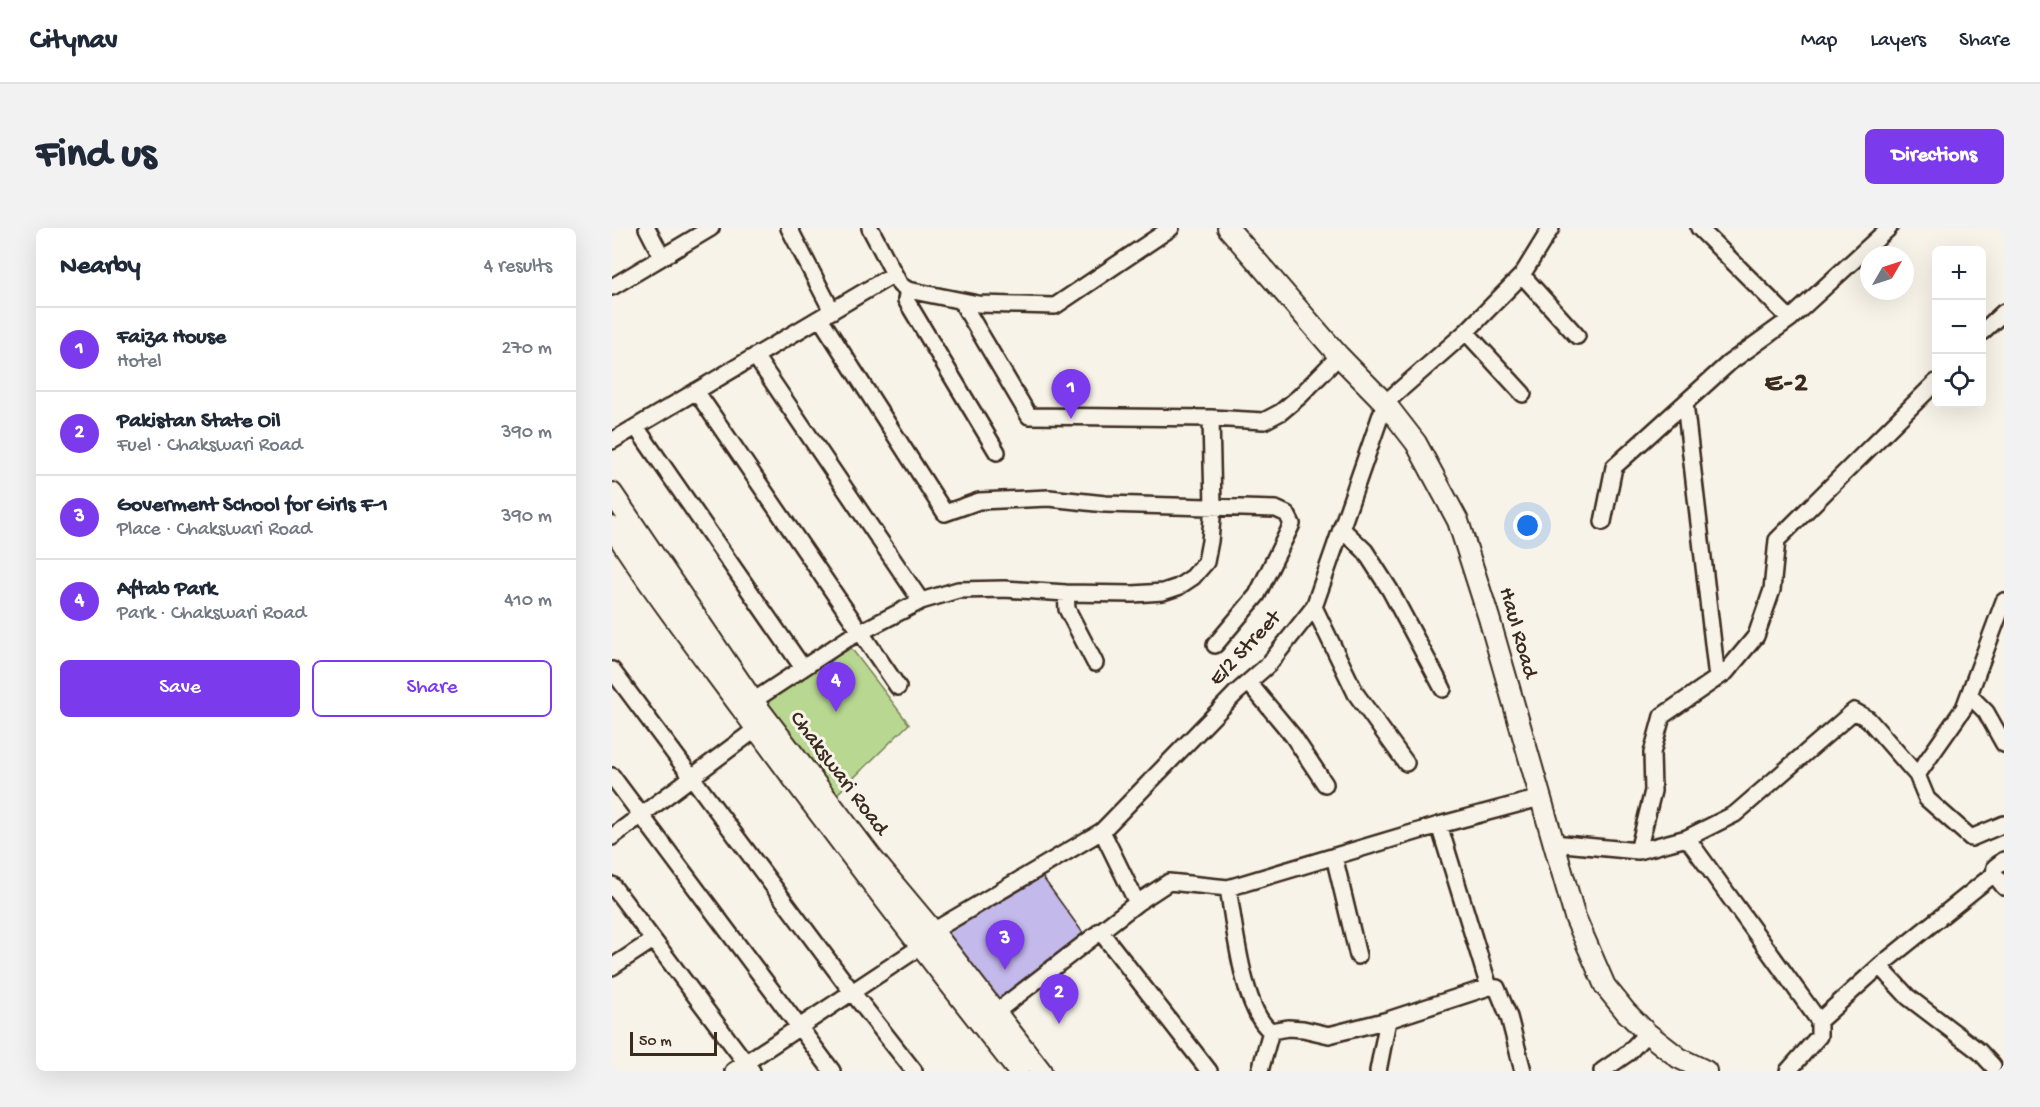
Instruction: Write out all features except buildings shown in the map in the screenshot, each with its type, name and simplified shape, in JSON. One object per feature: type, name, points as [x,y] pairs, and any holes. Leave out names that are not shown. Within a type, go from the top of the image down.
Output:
[{"type":"main road","name":"Haul Road","points":[[1228,228],[1338,356],[1385,403],[1416,443],[1458,521],[1489,618],[1575,917],[1605,986],[1647,1033],[1678,1058],[1706,1071]]},
{"type":"main road","name":"Chakswari Road","points":[[612,493],[753,701],[872,858],[1041,1071]]},
{"type":"main road","name":"Chakswari Road","points":[[612,527],[645,578],[756,729],[920,947],[1018,1071]]},
{"type":"street","points":[[646,228],[662,257]]},
{"type":"street","points":[[612,287],[711,228]]},
{"type":"street","points":[[789,228],[826,314],[945,513],[979,501],[1049,498],[1105,504],[1276,509],[1287,514],[1292,524],[1257,595],[1215,645]]},
{"type":"street","points":[[870,228],[900,285],[908,290],[978,304],[1055,306],[1171,228]]},
{"type":"street","name":"E/2 Street","points":[[933,932],[1102,831],[1236,693],[1268,665],[1314,607],[1385,403],[1466,332],[1522,275],[1551,228]]},
{"type":"street","points":[[1699,228],[1790,319]]},
{"type":"street","points":[[1603,522],[1614,467],[1729,363],[1790,319],[1889,228]]},
{"type":"street","points":[[612,441],[894,274]]},
{"type":"street","points":[[1522,275],[1577,336]]},
{"type":"street","points":[[908,290],[906,300],[997,452]]},
{"type":"street","points":[[961,301],[1029,416],[1211,418],[1264,421],[1281,412],[1300,396],[1338,356]]},
{"type":"street","points":[[1986,328],[2004,312]]},
{"type":"street","points":[[1466,332],[1523,394]]},
{"type":"street","points":[[755,356],[921,601]]},
{"type":"street","points":[[1638,850],[1653,791],[1652,753],[1662,716],[1726,672],[1756,636],[1772,590],[1777,540],[1932,386]]},
{"type":"street","points":[[696,391],[898,687]]},
{"type":"street","points":[[1685,403],[1717,678]]},
{"type":"street","points":[[753,701],[860,632],[921,601],[958,590],[1004,589],[1133,594],[1163,592],[1178,587],[1193,577],[1206,562],[1213,507],[1211,418]]},
{"type":"street","points":[[636,427],[803,668]]},
{"type":"street","points":[[1341,528],[1365,550],[1390,590],[1443,689]]},
{"type":"street","points":[[1066,593],[1067,609],[1095,663]]},
{"type":"street","points":[[1917,775],[1964,708],[2004,601]]},
{"type":"street","points":[[1314,607],[1356,694],[1406,763]]},
{"type":"street","points":[[612,670],[852,992],[914,1071]]},
{"type":"street","points":[[1249,683],[1293,736],[1325,784]]},
{"type":"street","points":[[1969,695],[1986,712],[2004,744]]},
{"type":"street","points":[[1553,843],[1638,850],[1687,838],[1735,814],[1854,711],[1868,719],[1917,775],[1927,799],[1971,838],[2004,824]]},
{"type":"street","points":[[612,837],[756,729]]},
{"type":"street","points":[[612,776],[832,1071]]},
{"type":"street","points":[[996,1012],[1137,903],[1169,882],[1228,888],[1439,825],[1540,798]]},
{"type":"street","points":[[1439,825],[1489,987]]},
{"type":"street","points":[[1102,831],[1137,903]]},
{"type":"street","points":[[1687,838],[1818,1021],[1819,1036],[1788,1071]]},
{"type":"street","points":[[1334,856],[1358,956]]},
{"type":"street","points":[[1818,1021],[1882,964],[1994,874],[1995,867],[2004,860]]},
{"type":"street","points":[[1994,874],[2004,887]]},
{"type":"street","points":[[612,885],[744,1068],[798,1028],[920,947]]},
{"type":"street","points":[[1228,888],[1247,990],[1264,1026],[1272,1031],[1303,1029],[1329,1035],[1388,1020],[1489,987],[1497,988],[1509,1017],[1523,1071]]},
{"type":"street","points":[[1100,931],[1209,1071]]},
{"type":"street","points":[[612,967],[653,940]]},
{"type":"street","points":[[1882,964],[1883,970],[1908,997],[1995,1065]]},
{"type":"street","points":[[1377,1071],[1388,1020]]},
{"type":"street","points":[[1260,1071],[1272,1031]]},
{"type":"street","points":[[1602,1071],[1628,1053],[1647,1033]]},
{"type":"green space","points":[[851,648],[909,724],[836,795],[763,700]]},
{"type":"place","name":"Faiza House","points":[[1071,419]]},
{"type":"place","name":"Aftab Park","points":[[836,712]]},
{"type":"place","name":"Goverment School for Girls F-1","points":[[1005,970]]},
{"type":"place","name":"Pakistan State Oil","points":[[1059,1024]]},
{"type":"district","name":"E-2","points":[[1787,384]]}]
